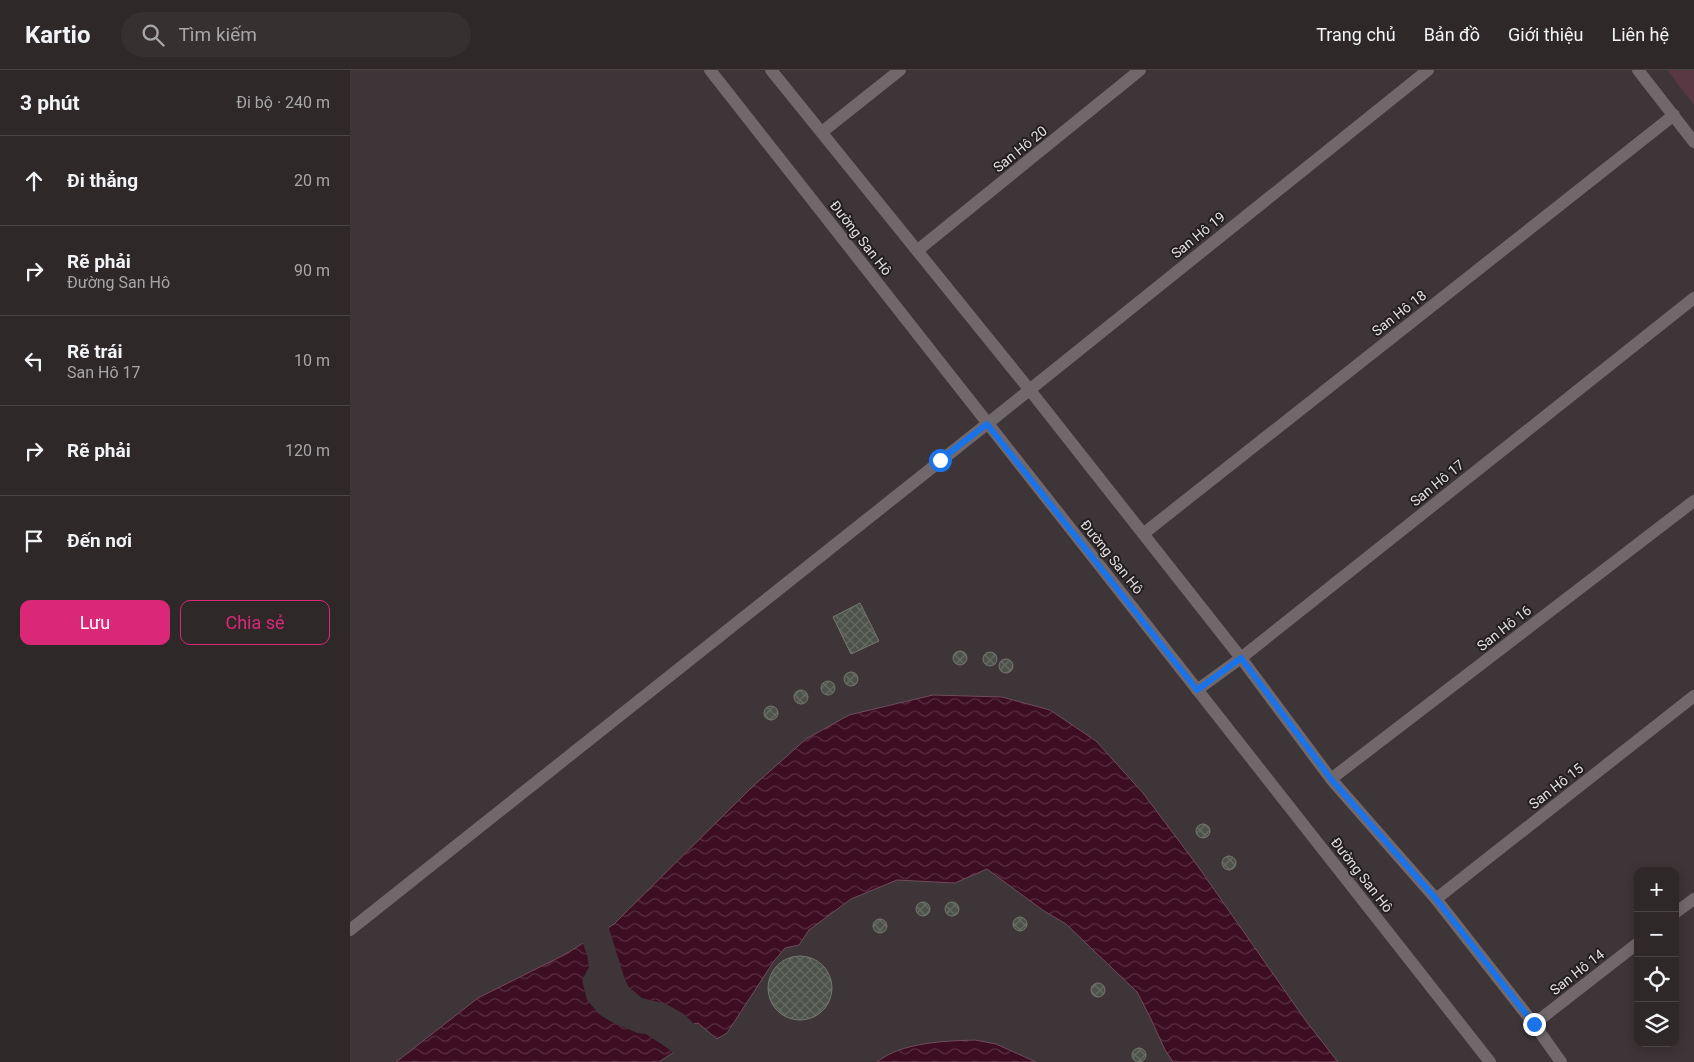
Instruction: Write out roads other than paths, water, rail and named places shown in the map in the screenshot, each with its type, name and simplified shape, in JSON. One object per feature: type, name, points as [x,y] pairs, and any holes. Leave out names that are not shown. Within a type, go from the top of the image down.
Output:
[{"type":"street","name":"Đường San Hô","points":[[710,70],[1490,1062]]},
{"type":"street","points":[[771,70],[1029,389],[1241,658],[1331,779],[1436,899],[1534,1024],[1561,1062]]},
{"type":"street","points":[[822,132],[900,70]]},
{"type":"street","name":"San Hô 20","points":[[918,250],[1140,70]]},
{"type":"street","name":"San Hô 19","points":[[350,930],[987,424],[1428,70]]},
{"type":"street","points":[[1638,70],[1694,142]]},
{"type":"street","name":"San Hô 18","points":[[1143,534],[1674,115]]},
{"type":"street","name":"San Hô 17","points":[[1197,690],[1241,658],[1694,298]]},
{"type":"street","name":"San Hô 16","points":[[1331,779],[1694,501]]},
{"type":"street","name":"San Hô 15","points":[[1436,899],[1694,696]]},
{"type":"street","points":[[1676,912],[1694,899]]},
{"type":"street","name":"San Hô 14","points":[[1534,1024],[1634,946]]},
{"type":"water","points":[[933,695],[1002,697],[1050,710],[1096,741],[1143,793],[1197,865],[1306,1021],[1338,1062],[1173,1062],[1165,1050],[1137,992],[1066,924],[1044,911],[987,869],[955,883],[897,880],[851,899],[809,930],[799,945],[785,948],[774,961],[727,1033],[717,1039],[698,1023],[694,1024],[674,1052],[659,1062],[396,1062],[478,998],[564,955],[614,924],[752,787],[806,739],[849,715]]},
{"type":"water","points":[[975,1040],[996,1044],[1036,1062],[877,1062],[899,1050],[924,1044]]}]
